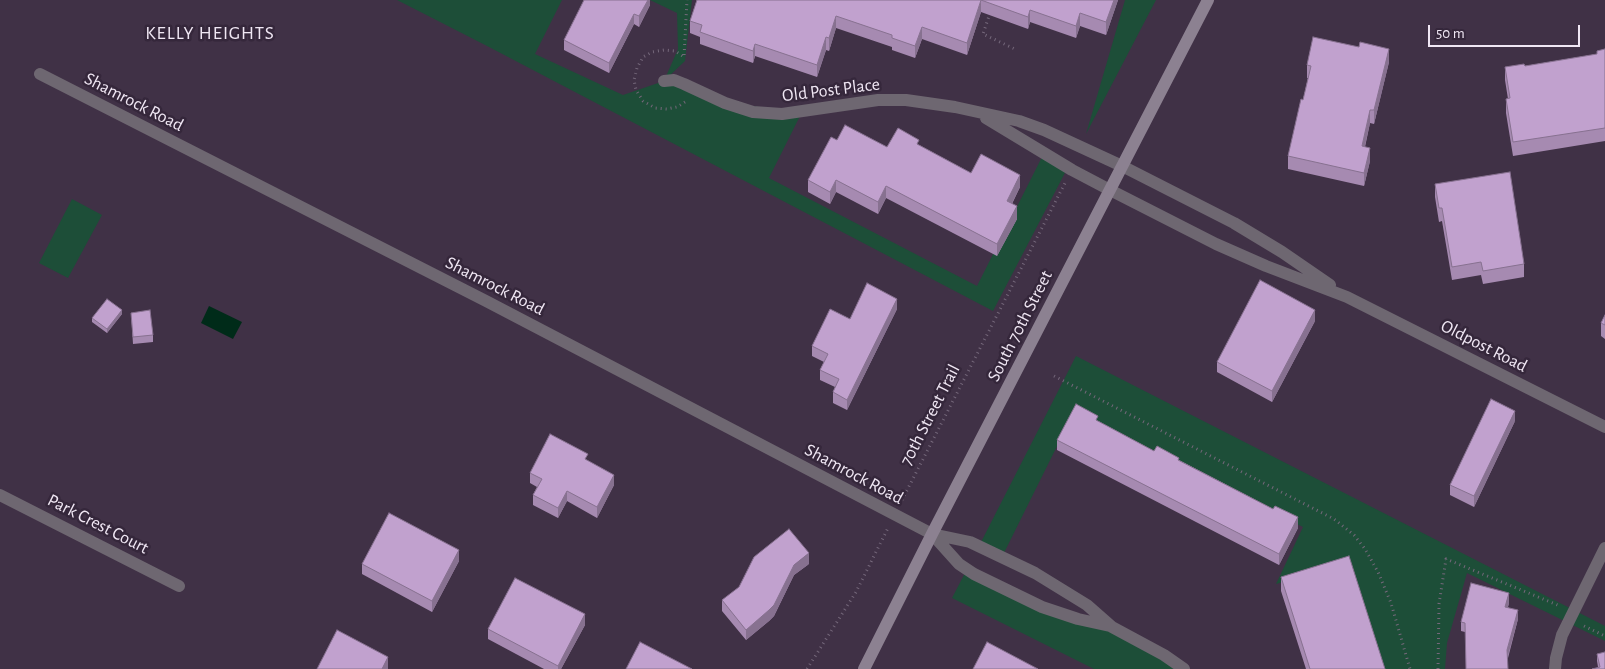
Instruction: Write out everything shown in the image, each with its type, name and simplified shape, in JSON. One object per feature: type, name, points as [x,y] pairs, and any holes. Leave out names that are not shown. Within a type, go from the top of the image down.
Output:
[{"type":"main road","name":"South 70th Street","points":[[864,669],[1208,0]]},
{"type":"street","name":"Shamrock Road","points":[[40,74],[503,309],[894,515],[932,534],[970,542],[1034,573],[1087,605],[1112,627],[1164,655],[1184,669]]},
{"type":"street","name":"Old Post Place","points":[[664,81],[674,80],[725,103],[763,113],[782,114],[878,100],[931,103],[1019,121],[1044,130],[1122,166]]},
{"type":"street","name":"Old Post Place","points":[[978,113],[1072,170],[1110,190]]},
{"type":"street","name":"Oldpost Road","points":[[1122,166],[1234,223],[1282,252],[1347,297]]},
{"type":"street","name":"Oldpost Road","points":[[1110,190],[1216,244],[1266,266],[1347,297],[1605,427]]},
{"type":"street","name":"Park Crest Court","points":[[0,495],[179,586]]},
{"type":"street","name":"Shamrock Road","points":[[932,534],[959,564],[974,574],[1042,607],[1078,619],[1112,627]]},
{"type":"street","points":[[1555,669],[1562,634],[1605,548]]},
{"type":"path","points":[[992,8],[983,34],[1017,50]]},
{"type":"path","name":"70th Street Trail","points":[[808,669],[856,592],[1072,170]]},
{"type":"path","points":[[1054,376],[1334,519],[1354,535],[1365,549],[1378,572],[1391,603],[1410,669]]},
{"type":"path","points":[[1438,669],[1439,604],[1446,559],[1559,605],[1577,622],[1605,636]]},
{"type":"shaded area","points":[[397,0],[562,0],[535,54],[623,95],[664,81],[678,49],[677,13],[650,0],[692,0],[685,61],[665,80],[725,103],[802,112],[769,178],[977,286],[1044,153],[1068,167],[993,311]]},
{"type":"shaded area","points":[[1125,0],[1156,0],[1086,134]]},
{"type":"shaded area","points":[[72,199],[102,215],[68,278],[39,263]]},
{"type":"shaded area","points":[[209,306],[242,322],[233,339],[201,323]]},
{"type":"shaded area","points":[[1076,356],[1605,626],[1605,641],[1467,573],[1447,643],[1445,669],[1382,669],[1351,563],[1276,584],[1303,527],[1074,412],[1002,557],[979,546]]},
{"type":"shaded area","points":[[967,569],[1042,607],[1112,627],[1184,669],[1094,669],[952,598]]},
{"type":"building","points":[[584,0],[648,0],[639,16],[634,14],[609,63],[564,40]]},
{"type":"building","points":[[697,0],[981,0],[967,43],[922,27],[915,46],[892,38],[892,35],[836,16],[829,38],[826,37],[817,65],[755,44],[753,51],[700,32],[702,25],[690,21]]},
{"type":"building","points":[[981,0],[1114,0],[1106,22],[1080,13],[1076,26],[1030,10],[1028,17]]},
{"type":"building","points":[[1313,37],[1359,47],[1360,42],[1389,49],[1374,110],[1370,110],[1362,146],[1370,148],[1364,173],[1288,156],[1301,99],[1303,100],[1311,66],[1307,65]]},
{"type":"building","points":[[1605,49],[1605,128],[1513,142],[1506,99],[1510,98],[1505,67],[1524,64],[1525,66],[1597,54],[1597,51]]},
{"type":"building","points":[[845,125],[887,147],[898,128],[919,140],[917,144],[971,173],[981,154],[1020,175],[1007,201],[1017,206],[997,244],[886,186],[878,202],[836,180],[830,192],[808,180],[831,137],[837,140]]},
{"type":"building","points":[[1510,172],[1524,264],[1483,271],[1481,262],[1452,267],[1442,208],[1439,208],[1435,184]]},
{"type":"building","points":[[1260,280],[1315,310],[1272,391],[1217,362]]},
{"type":"building","points":[[867,283],[897,299],[847,400],[833,392],[839,379],[820,370],[828,354],[812,346],[830,309],[850,319]]},
{"type":"building","points":[[107,299],[122,310],[107,329],[92,318]]},
{"type":"building","points":[[150,310],[153,335],[133,337],[131,313]]},
{"type":"building","points":[[1605,315],[1605,325],[1601,323]]},
{"type":"building","points":[[1491,399],[1515,411],[1474,496],[1450,485]]},
{"type":"building","points":[[1076,404],[1098,416],[1096,420],[1154,451],[1157,446],[1179,458],[1178,460],[1273,509],[1275,506],[1298,517],[1279,554],[1057,440]]},
{"type":"building","points":[[550,434],[588,454],[585,459],[614,475],[597,507],[567,491],[558,508],[533,495],[542,479],[530,473]]},
{"type":"building","points":[[389,513],[459,550],[432,601],[362,564]]},
{"type":"building","points":[[789,529],[809,553],[794,565],[774,605],[746,630],[722,600],[739,587],[754,557]]},
{"type":"building","points":[[1349,556],[1385,669],[1310,669],[1281,577]]},
{"type":"building","points":[[515,578],[585,614],[558,666],[488,629]]},
{"type":"building","points":[[1471,583],[1509,593],[1505,607],[1518,610],[1507,650],[1508,669],[1466,669],[1465,623],[1461,622]]},
{"type":"building","points":[[337,630],[388,657],[382,669],[317,669]]},
{"type":"building","points":[[640,642],[692,669],[626,669]]},
{"type":"building","points":[[987,642],[1038,669],[973,669]]},
{"type":"building","points":[[1605,652],[1605,669],[1592,669],[1600,667],[1597,654]]},
{"type":"district","name":"KELLY HEIGHTS","points":[[210,33]]}]
